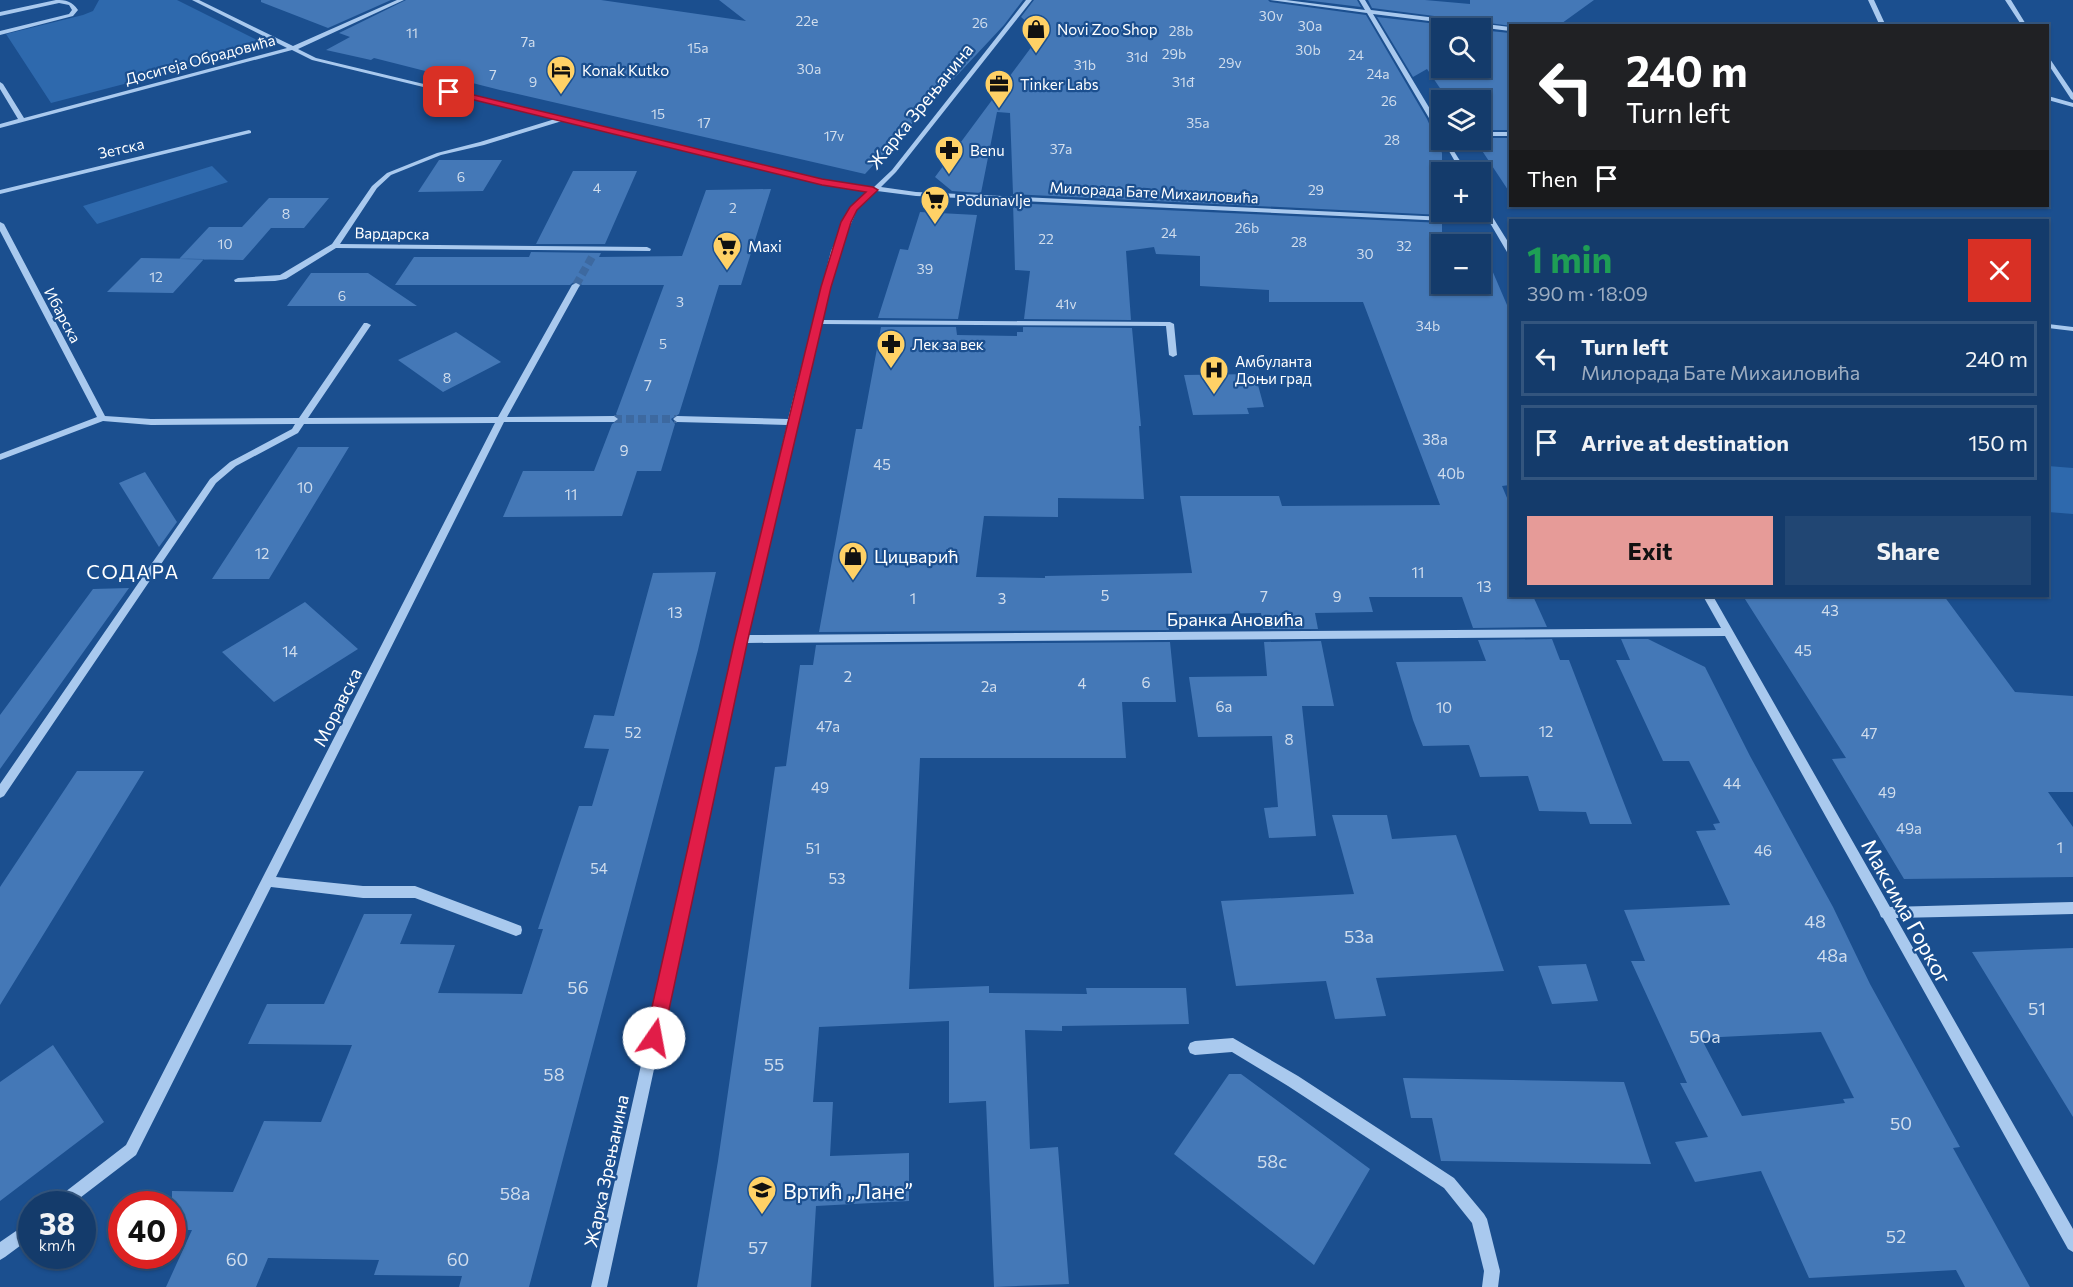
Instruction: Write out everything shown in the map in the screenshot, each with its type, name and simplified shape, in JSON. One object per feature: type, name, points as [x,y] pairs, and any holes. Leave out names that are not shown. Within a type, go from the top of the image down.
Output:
[{"type":"street","points":[[0,14],[61,0],[71,4],[75,10],[70,15],[0,33]]},
{"type":"street","name":"Милорада Бате Михаиловића","points":[[195,0],[294,48],[301,54],[314,58],[822,182],[873,190],[1493,221]]},
{"type":"street","name":"Доситеја Обрадовића","points":[[0,126],[294,48],[401,0]]},
{"type":"street","name":"Жарка Зрењанина","points":[[599,1287],[742,639],[792,422],[835,251],[846,222],[854,209],[894,171],[1029,0]]},
{"type":"street","points":[[1273,0],[1509,29]]},
{"type":"street","points":[[1362,0],[1431,117]]},
{"type":"street","points":[[1871,0],[1881,24]]},
{"type":"street","points":[[2008,0],[2024,24]]},
{"type":"street","points":[[2049,62],[2073,98]]},
{"type":"street","points":[[0,84],[22,120]]},
{"type":"street","points":[[2049,98],[2073,105]]},
{"type":"street","name":"Вардарска","points":[[335,246],[374,187],[389,174],[439,154],[482,144],[560,119]]},
{"type":"street","name":"Зетска","points":[[0,192],[249,132]]},
{"type":"street","points":[[1491,134],[1509,134]]},
{"type":"street","points":[[1491,218],[1509,248]]},
{"type":"street","name":"Ибарска","points":[[0,224],[102,418]]},
{"type":"street","points":[[238,280],[284,277],[335,246]]},
{"type":"street","name":"Вардарска","points":[[335,246],[647,249]]},
{"type":"street","points":[[592,256],[596,249]]},
{"type":"street","name":"Моравска","points":[[78,1191],[131,1150],[500,421],[576,285]]},
{"type":"street","points":[[817,322],[1170,324],[1173,356]]},
{"type":"street","points":[[0,793],[213,481],[233,464],[295,430],[303,422],[367,325]]},
{"type":"street","points":[[2049,326],[2073,329]]},
{"type":"street","points":[[0,457],[102,418],[150,422],[614,419]]},
{"type":"street","points":[[677,419],[792,422]]},
{"type":"street","name":"Максима Горког","points":[[1709,597],[2073,1244]]},
{"type":"street","name":"Бранка Ановића","points":[[742,639],[1729,632]]},
{"type":"street","points":[[267,881],[363,892],[415,892],[516,930]]},
{"type":"street","points":[[1885,913],[2073,908]]},
{"type":"street","points":[[1195,1048],[1233,1045],[1293,1081],[1449,1183],[1479,1220],[1492,1271],[1491,1287]]},
{"type":"street","points":[[0,1252],[18,1238]]},
{"type":"shaded area","points":[[99,0],[177,0],[265,44],[255,50],[51,103],[6,34],[83,15],[93,11]]},
{"type":"shaded area","points":[[212,166],[228,182],[97,224],[83,206]]},
{"type":"shaded area","points":[[2049,466],[2073,468],[2073,514],[2049,512]]},
{"type":"building","points":[[261,0],[391,0],[328,28],[261,2]]},
{"type":"building","points":[[406,0],[601,0],[746,21],[719,0],[1023,0],[1004,25],[865,174],[500,90],[374,58],[371,60],[326,50],[350,37],[339,33]]},
{"type":"building","points":[[1034,0],[1268,0],[1366,15],[1427,119],[1431,128],[1431,150],[1441,150],[1442,153],[1442,162],[1431,162],[1431,214],[1013,194],[1010,113],[997,112],[981,193],[952,191],[935,177],[1041,34],[1021,17]]},
{"type":"building","points":[[1304,0],[1357,0],[1361,7]]},
{"type":"building","points":[[1368,0],[1425,0],[1470,4],[1470,0],[1594,0],[1561,24],[1509,26],[1491,23],[1491,18],[1450,18],[1372,8]]},
{"type":"building","points":[[1377,17],[1431,23],[1431,75],[1427,69],[1413,77]]},
{"type":"building","points":[[1491,31],[1509,33],[1509,130],[1491,130],[1491,90],[1441,90],[1433,78],[1491,78]]},
{"type":"building","points":[[1491,138],[1509,138],[1509,191],[1491,162],[1482,150],[1491,150]]},
{"type":"building","points":[[439,160],[502,160],[483,191],[418,192]]},
{"type":"building","points":[[573,171],[637,171],[605,244],[536,244]]},
{"type":"building","points":[[771,189],[741,285],[719,285],[679,414],[671,419],[675,424],[661,471],[637,471],[622,516],[503,517],[523,471],[594,471],[612,424],[620,419],[616,414],[664,285],[582,285],[575,281],[570,285],[395,285],[414,257],[529,257],[531,252],[601,253],[599,257],[682,256],[706,190]]},
{"type":"building","points":[[269,198],[329,198],[304,228],[271,228],[243,260],[179,259],[209,227],[242,227]]},
{"type":"building","points":[[1013,203],[1442,223],[1442,234],[1431,234],[1431,294],[1491,294],[1491,268],[1509,310],[1509,485],[1502,486],[1509,503],[1509,597],[1533,597],[1547,627],[1473,628],[1462,597],[1369,597],[1373,612],[1315,613],[1318,629],[1263,629],[1261,613],[1167,615],[1169,630],[819,632],[856,429],[862,429],[881,327],[956,327],[957,335],[1017,336],[1017,332],[1023,332],[1023,327],[1132,328],[1141,426],[1139,426],[1144,499],[1058,498],[1058,517],[984,516],[976,577],[1045,578],[1045,576],[1192,573],[1180,496],[1279,496],[1282,506],[1440,505],[1363,302],[1269,302],[1269,290],[1200,286],[1200,256],[1156,254],[1154,247],[1126,251],[1131,320],[1024,319],[1030,271],[1015,270]]},
{"type":"building","points":[[920,212],[977,215],[958,319],[878,318],[900,249],[908,250]]},
{"type":"building","points":[[141,258],[204,259],[173,293],[107,292]]},
{"type":"building","points":[[311,273],[368,273],[417,306],[287,306]]},
{"type":"building","points":[[456,332],[501,362],[443,392],[398,360]]},
{"type":"building","points":[[1255,374],[1264,407],[1247,408],[1249,414],[1193,415],[1184,375]]},
{"type":"building","points":[[298,447],[349,447],[269,579],[212,579]]},
{"type":"building","points":[[145,472],[177,522],[159,547],[119,483]]},
{"type":"building","points":[[716,572],[698,650],[529,1287],[459,1287],[462,1276],[374,1275],[379,1260],[268,1258],[256,1287],[166,1287],[174,1269],[186,1269],[186,1243],[192,1230],[186,1230],[186,1191],[233,1192],[264,1121],[321,1122],[352,1045],[248,1044],[267,1004],[324,1004],[364,914],[412,914],[400,944],[455,945],[438,993],[522,994],[543,929],[538,929],[579,806],[592,806],[609,749],[584,748],[594,715],[614,716],[653,573]]},
{"type":"building","points":[[129,588],[0,769],[0,715],[93,589]]},
{"type":"building","points":[[1744,597],[1945,597],[2015,692],[2073,696],[2073,792],[2048,792],[2073,827],[2073,877],[1904,879],[1832,759],[1846,758]]},
{"type":"building","points":[[305,602],[358,649],[274,702],[222,652]]},
{"type":"building","points":[[1552,639],[1560,660],[1569,660],[1632,824],[1590,824],[1586,812],[1539,811],[1528,776],[1480,777],[1469,745],[1423,746],[1396,662],[1486,661],[1478,640]]},
{"type":"building","points":[[1621,639],[1648,639],[1705,667],[1750,756],[1833,907],[1870,984],[1960,1147],[1953,1148],[2030,1287],[1965,1287],[1956,1270],[1809,1278],[1761,1171],[1695,1182],[1675,1142],[1708,1137],[1680,1083],[1687,1083],[1631,961],[1645,961],[1624,910],[1730,905],[1696,831],[1716,830],[1713,824],[1720,823],[1689,761],[1663,761],[1616,660],[1630,660]],"holes":[[[1821,1032],[1854,1098],[1843,1099],[1845,1103],[1742,1116],[1701,1038]]]},
{"type":"building","points":[[1321,641],[1334,706],[1302,706],[1316,836],[1269,838],[1264,808],[1278,807],[1272,736],[1198,737],[1189,677],[1267,676],[1264,642]]},
{"type":"building","points":[[1170,642],[1176,702],[1122,702],[1126,758],[920,758],[909,989],[989,986],[989,993],[1087,994],[1086,988],[1186,988],[1189,1024],[1062,1026],[1062,1031],[1025,1030],[1030,1149],[1058,1147],[1069,1284],[994,1287],[986,1101],[949,1103],[949,1021],[819,1027],[813,1102],[833,1102],[830,1156],[909,1153],[909,1201],[816,1206],[811,1287],[697,1287],[718,1161],[775,767],[786,766],[800,665],[813,665],[816,645]]},
{"type":"building","points":[[77,771],[144,771],[0,1005],[0,887]]},
{"type":"building","points":[[1332,815],[1387,815],[1392,839],[1456,835],[1504,971],[1376,978],[1386,1016],[1335,1019],[1326,981],[1236,986],[1221,901],[1354,894]]},
{"type":"building","points":[[2073,948],[2073,1117],[1972,952]]},
{"type":"building","points":[[1586,964],[1598,1001],[1552,1004],[1538,966]]},
{"type":"building","points":[[53,1045],[104,1122],[0,1201],[0,1082]]},
{"type":"building","points":[[1229,1074],[1241,1074],[1370,1169],[1314,1265],[1174,1154]]},
{"type":"building","points":[[1403,1078],[1624,1082],[1651,1164],[1441,1161],[1432,1118],[1411,1118]]},
{"type":"tunnel","points":[[576,285],[592,257]]},
{"type":"tunnel","points":[[614,419],[677,419]]},
{"type":"place","name":"Novi Zoo Shop","points":[[1036,54]]},
{"type":"place","name":"Konak Kutko","points":[[561,96]]},
{"type":"place","name":"Tinker Labs","points":[[999,110]]},
{"type":"place","name":"Benu","points":[[949,176]]},
{"type":"place","name":"Podunavlje","points":[[935,226]]},
{"type":"place","name":"Maxi","points":[[727,272]]},
{"type":"place","name":"Лек за век","points":[[891,370]]},
{"type":"place","name":"Амбуланта Доњи град","points":[[1214,396]]},
{"type":"place","name":"Цицварић","points":[[853,582]]},
{"type":"place","name":"Вртић „Лане”","points":[[762,1216]]},
{"type":"district","name":"СОДАРА","points":[[133,571]]},
{"type":"route","points":[[449,92],[822,182],[873,190],[854,209],[846,222],[835,251],[792,422],[742,639],[654,1038]]}]
